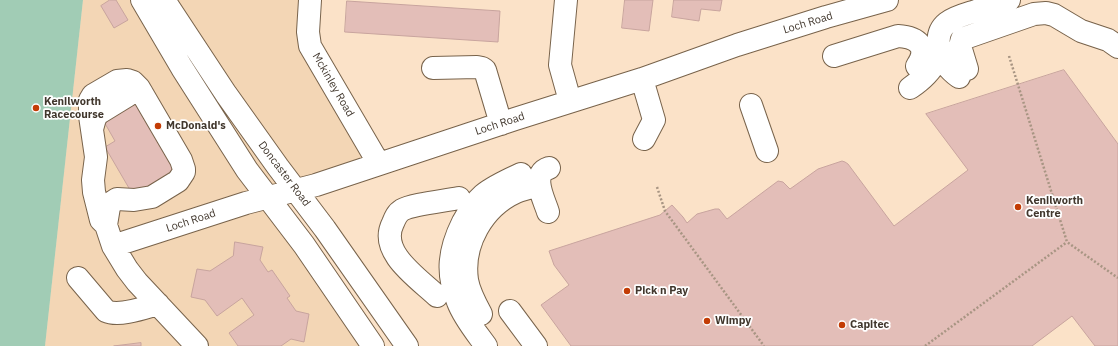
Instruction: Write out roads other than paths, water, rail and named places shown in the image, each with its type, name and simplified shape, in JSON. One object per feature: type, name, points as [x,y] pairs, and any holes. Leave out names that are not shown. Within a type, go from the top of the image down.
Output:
[{"type":"street","points":[[142,0],[182,68],[248,170],[304,245],[373,346]]},
{"type":"street","name":"Doncaster Road","points":[[164,0],[226,94],[325,229],[407,346]]},
{"type":"street","name":"Mckinley Road","points":[[310,0],[308,32],[310,46],[379,164]]},
{"type":"street","points":[[566,0],[560,66],[570,101]]},
{"type":"street","name":"Loch Road","points":[[113,246],[246,203],[316,185],[570,101],[642,79],[737,45],[826,17],[887,0]]},
{"type":"street","points":[[1009,0],[954,18],[943,27],[938,36],[940,54],[951,71],[963,73],[960,46],[962,39],[1034,14],[1046,13],[1054,15],[1081,31],[1109,42]]},
{"type":"street","points":[[834,56],[898,36],[908,36],[915,39],[920,44],[922,59],[917,66]]},
{"type":"street","points":[[910,88],[928,74],[940,54]]},
{"type":"street","points":[[106,225],[111,203],[117,199],[134,200],[152,197],[184,178],[191,170],[192,165],[189,155],[142,74],[137,69],[123,67],[86,87],[80,96],[79,109],[89,163],[127,199]]},
{"type":"street","points":[[432,68],[477,67],[485,70],[501,124]]},
{"type":"street","points":[[178,181],[184,172],[181,160],[142,93],[133,82],[123,79],[93,95],[90,100],[89,107],[96,157],[93,180],[94,192],[101,220],[106,225],[113,246],[127,269],[197,346]]},
{"type":"street","points":[[642,79],[654,120],[644,139]]},
{"type":"street","points":[[751,105],[767,151]]},
{"type":"street","points":[[482,341],[464,314],[454,291],[450,274],[450,260],[453,244],[468,212],[482,196],[495,187],[521,174]]},
{"type":"street","points":[[481,314],[470,292],[466,275],[467,258],[474,231],[492,207],[544,177],[548,212]]},
{"type":"street","points":[[437,296],[407,268],[391,248],[389,236],[391,227],[397,214],[402,210],[459,198]]},
{"type":"street","points":[[78,278],[106,311],[110,313],[121,313],[158,304]]},
{"type":"street","points":[[510,311],[536,346]]},
{"type":"place","name":"Kenilworth Racecourse","points":[[36,108]]},
{"type":"place","name":"McDonald's","points":[[158,126]]},
{"type":"place","name":"Kenilworth Centre","points":[[1018,207]]},
{"type":"place","name":"Pick n Pay","points":[[627,291]]},
{"type":"place","name":"Wimpy","points":[[707,321]]},
{"type":"place","name":"Capitec","points":[[842,325]]}]
